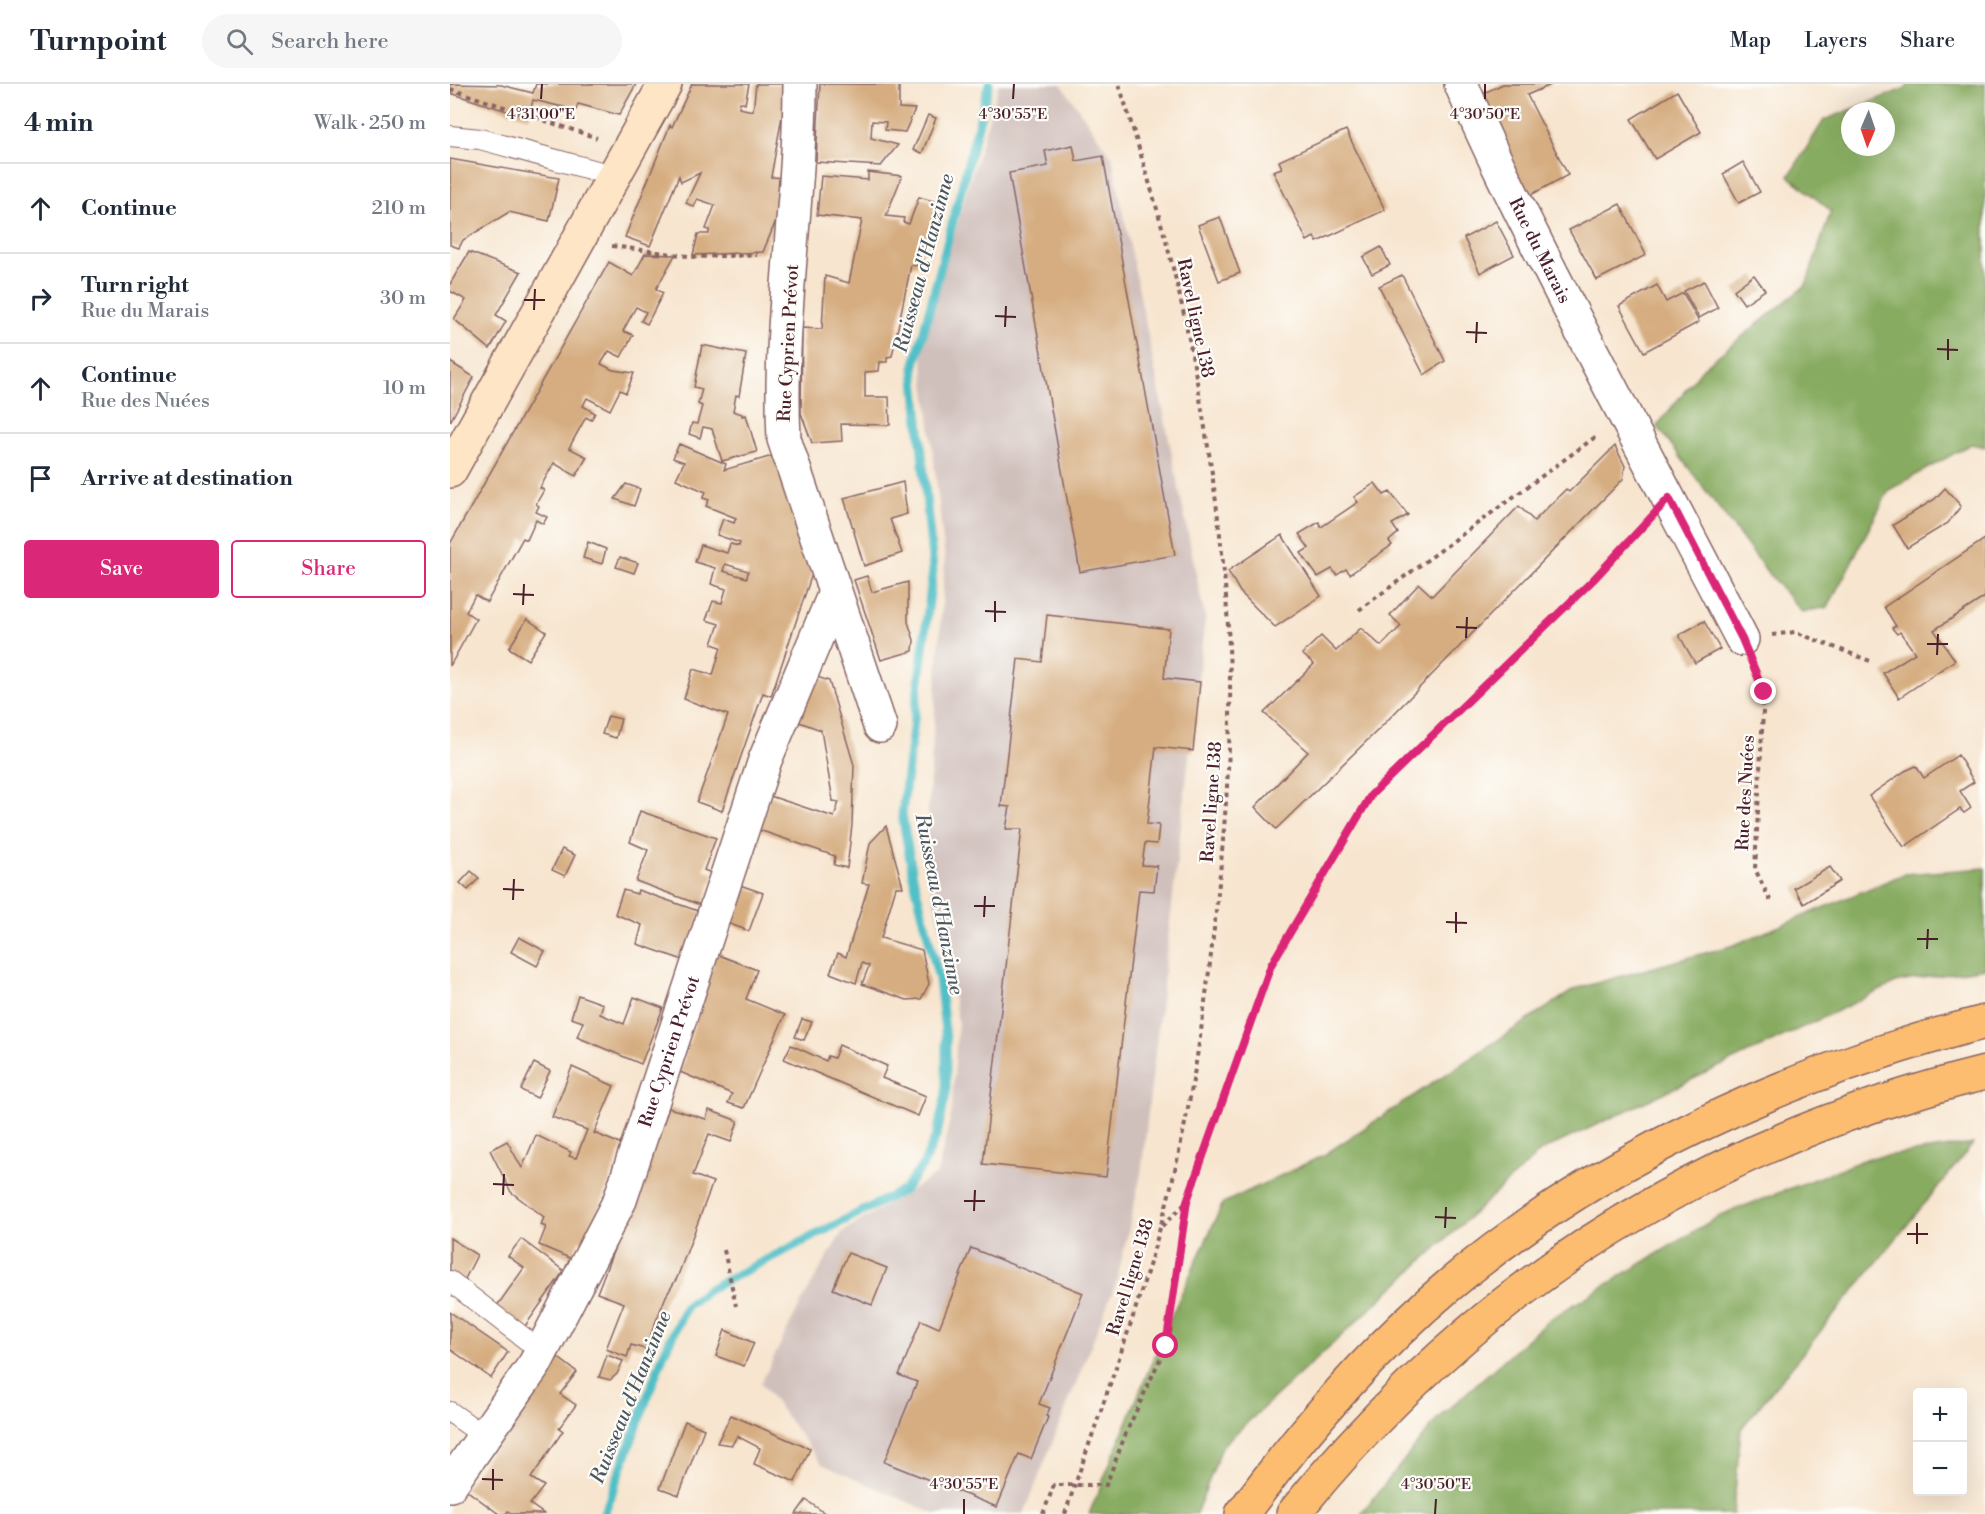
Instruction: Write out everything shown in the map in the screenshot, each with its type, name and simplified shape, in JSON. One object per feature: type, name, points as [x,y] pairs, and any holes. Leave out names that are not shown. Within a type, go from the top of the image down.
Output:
[{"type":"main road","points":[[450,471],[665,84]]},
{"type":"main road","points":[[1242,1514],[1344,1387],[1446,1288],[1522,1230],[1600,1179],[1727,1113],[1878,1053],[1985,1022]]},
{"type":"main road","points":[[1293,1514],[1372,1423],[1432,1362],[1541,1274],[1619,1223],[1705,1176],[1775,1144],[1861,1109],[1985,1072]]},
{"type":"street","name":"Rue Cyprien Prévot","points":[[800,84],[800,141],[782,395],[784,439],[880,726]]},
{"type":"street","name":"Rue du Marais","points":[[1461,84],[1486,143],[1623,416],[1669,498],[1742,639]]},
{"type":"street","name":"Rue Cyprien Prévot","points":[[450,1485],[542,1351],[621,1200],[765,760],[835,593]]},
{"type":"lane","points":[[450,136],[623,162]]},
{"type":"lane","points":[[450,1281],[542,1351]]},
{"type":"lane","points":[[450,1412],[484,1436]]},
{"type":"path","name":"Ravel ligne 138","points":[[1065,1514],[1160,1227],[1185,1124],[1206,1005],[1224,844],[1230,716],[1226,597],[1211,471],[1189,338],[1160,219],[1119,84]]},
{"type":"path","points":[[450,89],[623,162]]},
{"type":"path","points":[[579,241],[694,257],[792,255]]},
{"type":"path","points":[[1359,610],[1623,416]]},
{"type":"path","points":[[1043,1514],[1054,1485],[1106,1485],[1126,1433],[1166,1346],[1187,1201],[1271,965],[1371,795],[1593,580],[1669,498]]},
{"type":"path","points":[[1742,639],[1795,632],[1870,661]]},
{"type":"path","name":"Rue des Nuées","points":[[1742,639],[1764,692],[1755,868],[1772,904]]},
{"type":"path","points":[[1160,1227],[1187,1201]]},
{"type":"path","points":[[724,1250],[736,1306]]},
{"type":"shaded area","points":[[999,84],[1061,84],[1112,157],[1205,618],[1141,1174],[1117,1280],[1024,1514],[935,1514],[822,1464],[761,1383],[803,1299],[842,1232],[937,1174],[951,1116],[958,1021],[925,854],[945,559],[921,346]]},
{"type":"green space","points":[[1908,84],[1985,84],[1985,447],[1971,444],[1889,490],[1828,607],[1802,612],[1768,573],[1657,426],[1703,368],[1806,285],[1831,211],[1789,176],[1824,120],[1841,113],[1841,156],[1895,156],[1895,102],[1870,102],[1906,88]]},
{"type":"green space","points":[[1985,868],[1985,968],[1898,982],[1541,1151],[1223,1445],[1196,1514],[1089,1514],[1169,1321],[1223,1203],[1324,1155],[1575,989],[1734,945],[1904,874]]},
{"type":"green space","points":[[1973,1144],[1741,1429],[1733,1514],[1361,1514],[1437,1419],[1550,1319],[1721,1215],[1869,1158]]},
{"type":"building","points":[[450,84],[501,85],[533,93],[536,84],[636,84],[619,115],[578,104],[576,110],[533,100],[529,118],[450,93]]},
{"type":"building","points":[[692,84],[749,84],[745,104],[740,102],[739,108],[753,111],[756,84],[786,84],[790,117],[782,116],[771,177],[786,178],[782,206],[763,252],[693,255],[698,234],[709,234],[709,230],[706,229],[715,205],[697,199],[694,207],[686,203],[700,173],[681,182],[679,176],[650,246],[625,237],[670,125],[672,127]]},
{"type":"building","points":[[820,84],[899,84],[899,108],[915,109],[905,132],[885,130],[886,122],[872,121],[871,138],[898,145],[881,166],[816,162]]},
{"type":"building","points":[[1503,84],[1553,84],[1527,95],[1568,175],[1525,198],[1473,98]]},
{"type":"building","points":[[1677,91],[1701,132],[1655,159],[1631,119]]},
{"type":"building","points":[[928,115],[936,118],[922,153],[913,150]]},
{"type":"building","points":[[1346,130],[1385,210],[1317,242],[1314,237],[1307,241],[1273,171],[1282,168],[1279,161]]},
{"type":"building","points":[[1073,145],[1076,161],[1103,156],[1175,555],[1080,572],[1009,173],[1048,166],[1045,151]]},
{"type":"building","points":[[450,159],[559,178],[549,221],[509,212],[463,240],[459,248],[450,245]]},
{"type":"building","points":[[1743,162],[1760,192],[1739,203],[1723,174]]},
{"type":"building","points":[[868,172],[902,176],[886,216],[904,218],[903,222],[909,224],[919,197],[940,203],[917,266],[911,265],[892,356],[887,357],[887,362],[880,362],[879,371],[865,372],[865,397],[889,397],[890,425],[841,424],[842,441],[812,443],[801,413],[802,328],[822,329],[825,276],[849,283],[862,220],[817,215],[821,176],[868,180]]},
{"type":"building","points":[[1620,204],[1646,255],[1597,280],[1569,230]]},
{"type":"building","points":[[1220,217],[1240,273],[1219,281],[1198,225]]},
{"type":"building","points":[[1496,221],[1514,255],[1480,273],[1464,238]]},
{"type":"building","points":[[1381,247],[1390,265],[1372,274],[1363,257]]},
{"type":"building","points":[[469,252],[521,272],[496,315],[506,321],[490,349],[454,319],[466,300],[450,291],[450,284]]},
{"type":"building","points":[[645,254],[675,255],[656,289],[663,293],[647,324],[641,321],[646,312],[636,307],[623,331],[633,335],[621,357],[609,351],[601,364],[613,370],[634,373],[626,393],[620,390],[610,410],[587,398],[583,406],[595,413],[591,420],[586,417],[569,448],[587,457],[576,476],[554,463],[540,488],[544,490],[536,504],[539,506],[536,512],[547,517],[543,524],[536,520],[527,540],[523,538],[487,602],[475,595],[466,612],[476,619],[450,666],[450,544],[609,262],[633,276]]},
{"type":"building","points":[[1402,275],[1445,361],[1424,375],[1379,286]]},
{"type":"building","points":[[1754,275],[1765,290],[1744,304],[1734,290]]},
{"type":"building","points":[[1704,281],[1718,308],[1699,318],[1684,291]]},
{"type":"building","points":[[1657,285],[1666,302],[1683,293],[1699,322],[1644,352],[1619,306]]},
{"type":"building","points":[[702,345],[746,354],[739,396],[736,395],[733,411],[742,416],[746,415],[757,452],[722,461],[712,429],[703,427],[700,438],[689,434],[692,423],[697,424],[702,406],[698,404],[702,389],[694,387]]},
{"type":"building","points":[[450,362],[474,377],[450,422]]},
{"type":"building","points":[[679,444],[726,464],[724,470],[776,455],[813,571],[771,696],[763,693],[722,811],[697,802],[728,715],[684,699],[693,669],[713,675],[721,647],[712,644],[719,624],[706,620],[713,601],[722,603],[726,589],[711,584],[715,568],[695,562],[701,545],[727,553],[730,544],[739,546],[740,543],[717,535],[723,519],[734,523],[736,518],[706,506],[709,500],[703,498],[706,492],[676,479],[684,462],[673,458]],"holes":[[[725,564],[748,571],[747,578],[723,571]]]},
{"type":"building","points":[[1615,446],[1625,466],[1623,479],[1378,730],[1276,829],[1255,807],[1308,752],[1264,713],[1314,664],[1302,654],[1321,636],[1336,651],[1361,628],[1381,646],[1401,626],[1390,615],[1419,584],[1432,596],[1519,506],[1534,521],[1566,489],[1569,492]]},
{"type":"building","points":[[903,482],[907,514],[890,519],[902,553],[864,566],[844,498]]},
{"type":"building","points":[[1375,483],[1384,495],[1390,492],[1408,515],[1392,524],[1398,533],[1389,541],[1392,545],[1350,574],[1346,569],[1337,575],[1332,569],[1318,577],[1301,553],[1309,548],[1299,534],[1319,522],[1321,527],[1358,502],[1354,497]]},
{"type":"building","points":[[626,484],[640,489],[634,506],[615,499]]},
{"type":"building","points":[[1945,488],[1961,506],[1948,523],[1907,548],[1893,525],[1935,499]]},
{"type":"building","points":[[1282,535],[1321,596],[1275,627],[1240,592],[1228,571]]},
{"type":"building","points":[[1985,539],[1985,597],[1934,630],[1955,660],[1899,698],[1883,673],[1915,653],[1900,632],[1897,634],[1892,628],[1896,626],[1884,607]]},
{"type":"building","points":[[588,542],[606,549],[602,564],[583,558]]},
{"type":"building","points":[[620,557],[638,563],[634,573],[616,567]]},
{"type":"building","points":[[867,576],[872,592],[908,582],[908,622],[914,640],[913,651],[881,660],[854,580]]},
{"type":"building","points":[[1047,615],[1169,629],[1164,678],[1200,682],[1193,751],[1156,747],[1147,824],[1159,825],[1157,844],[1145,843],[1142,865],[1157,866],[1154,891],[1139,890],[1106,1177],[983,1164],[1022,829],[1006,829],[1010,807],[1001,806],[1018,659],[1042,662]]},
{"type":"building","points":[[527,619],[546,632],[528,660],[509,648]]},
{"type":"building","points":[[1704,621],[1720,649],[1695,663],[1679,635]]},
{"type":"building","points":[[806,673],[829,681],[854,765],[852,825],[847,868],[834,865],[835,856],[759,830],[770,796],[834,817],[839,802],[833,801],[821,730],[791,719]]},
{"type":"building","points":[[608,716],[621,719],[616,738],[602,734]]},
{"type":"building","points":[[1958,755],[1974,782],[1960,791],[1971,808],[1964,813],[1960,809],[1904,847],[1869,796],[1905,771],[1916,766],[1924,778]]},
{"type":"building","points":[[640,811],[716,838],[704,870],[714,874],[703,906],[636,881],[648,850],[630,842]]},
{"type":"building","points":[[886,826],[903,887],[896,887],[881,938],[922,950],[929,984],[921,999],[907,1000],[862,984],[869,966],[862,963],[856,983],[830,973],[838,953],[846,957],[869,884],[862,883],[870,843]]},
{"type":"building","points":[[562,849],[575,855],[565,876],[552,870]]},
{"type":"building","points":[[1830,867],[1840,881],[1804,904],[1794,888]]},
{"type":"building","points":[[471,871],[479,878],[468,890],[460,883]]},
{"type":"building","points":[[737,884],[763,893],[749,931],[727,923]]},
{"type":"building","points":[[623,890],[637,894],[638,890],[701,912],[686,961],[637,944],[642,925],[615,914]]},
{"type":"building","points":[[519,937],[545,951],[537,966],[511,952]]},
{"type":"building","points":[[716,954],[757,970],[746,999],[785,1015],[744,1108],[728,1103],[732,1094],[680,1072]]},
{"type":"building","points":[[578,995],[603,1004],[600,1014],[624,1024],[634,997],[663,1008],[641,1064],[577,1037],[583,1022],[571,1018]]},
{"type":"building","points":[[802,1019],[812,1022],[804,1040],[795,1037]]},
{"type":"building","points":[[791,1045],[826,1061],[828,1056],[834,1058],[839,1045],[887,1066],[882,1078],[926,1096],[918,1116],[784,1059]]},
{"type":"building","points":[[534,1063],[550,1071],[537,1098],[521,1090]]},
{"type":"building","points":[[572,1067],[614,1086],[594,1133],[623,1145],[586,1243],[579,1240],[572,1259],[539,1245],[546,1227],[541,1225],[544,1217],[511,1192],[490,1150],[507,1141],[522,1168],[536,1135],[571,1152],[569,1156],[576,1158],[587,1130],[552,1117]]},
{"type":"building","points":[[669,1108],[706,1119],[709,1110],[738,1121],[731,1142],[709,1134],[693,1175],[713,1182],[677,1278],[666,1296],[645,1349],[631,1345],[627,1357],[606,1349],[624,1303],[597,1293]]},
{"type":"building","points":[[450,1238],[477,1255],[463,1283],[450,1274]]},
{"type":"building","points":[[521,1239],[564,1271],[523,1329],[494,1310],[524,1268],[508,1256]]},
{"type":"building","points":[[971,1248],[1083,1293],[1039,1404],[1050,1408],[1046,1416],[1048,1417],[1031,1459],[1019,1454],[997,1507],[884,1462],[917,1382],[899,1375],[921,1320],[939,1328]]},
{"type":"building","points":[[848,1253],[887,1268],[872,1305],[833,1289]]},
{"type":"building","points":[[450,1312],[508,1352],[491,1378],[450,1349]]},
{"type":"building","points":[[725,1330],[754,1343],[744,1366],[716,1356]]},
{"type":"building","points":[[607,1355],[623,1361],[617,1374],[610,1380],[599,1377]]},
{"type":"building","points":[[556,1356],[577,1372],[560,1394],[576,1405],[559,1428],[563,1431],[531,1478],[544,1486],[530,1504],[544,1514],[512,1514],[508,1511],[506,1514],[499,1514],[465,1489]]},
{"type":"building","points":[[731,1415],[810,1449],[795,1482],[754,1464],[760,1448],[737,1436],[732,1445],[717,1443]]},
{"type":"building","points":[[685,1421],[704,1429],[679,1495],[660,1488]]},
{"type":"building","points":[[806,1500],[826,1514],[796,1514]]},
{"type":"waterway","name":"Ruisseau d'Hanzinne","points":[[604,1514],[664,1353],[686,1306],[709,1289],[904,1190],[923,1165],[937,1134],[946,1094],[946,1039],[939,979],[913,876],[902,814],[933,570],[914,368],[989,84]]},
{"type":"route","points":[[1166,1346],[1187,1201],[1271,965],[1371,795],[1593,580],[1669,498],[1742,639],[1764,692]]}]
